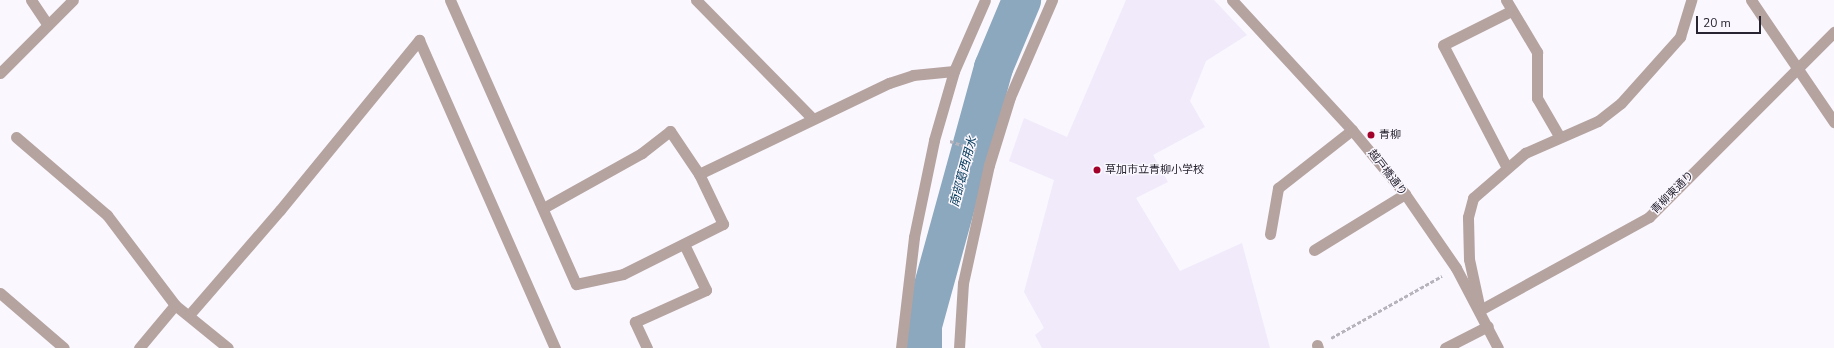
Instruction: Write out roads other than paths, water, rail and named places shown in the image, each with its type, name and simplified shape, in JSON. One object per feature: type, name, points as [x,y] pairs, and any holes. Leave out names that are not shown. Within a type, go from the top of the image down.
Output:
[{"type":"street","points":[[31,0],[48,25]]},
{"type":"street","points":[[0,73],[73,0]]},
{"type":"street","points":[[450,0],[576,284],[622,274],[723,224],[699,174],[670,130],[642,153],[543,208]]},
{"type":"street","points":[[696,0],[812,118]]},
{"type":"street","points":[[901,348],[916,230],[934,140],[954,72],[985,0]]},
{"type":"street","points":[[959,348],[963,282],[989,166],[1010,97],[1052,0]]},
{"type":"street","name":"越戸橋通り","points":[[1232,0],[1352,130],[1405,194],[1456,268],[1480,310],[1498,348]]},
{"type":"street","points":[[1506,0],[1511,11],[1537,52],[1537,98],[1559,136]]},
{"type":"street","points":[[1480,310],[1469,258],[1468,217],[1473,198],[1506,166],[1559,136],[1598,121],[1621,103],[1680,37],[1691,0]]},
{"type":"street","points":[[1751,0],[1834,122]]},
{"type":"street","points":[[1506,166],[1443,45],[1511,11]]},
{"type":"street","name":"青柳東通り","points":[[1480,310],[1649,217],[1798,71],[1834,32]]},
{"type":"street","points":[[188,315],[280,210],[418,40],[555,348]]},
{"type":"street","points":[[699,174],[812,118],[895,81],[913,75],[954,72]]},
{"type":"street","points":[[1270,234],[1278,188],[1352,130]]},
{"type":"street","points":[[16,137],[107,215],[176,305],[228,348]]},
{"type":"street","points":[[1314,250],[1405,194]]},
{"type":"street","points":[[647,348],[635,322],[706,290],[684,244]]},
{"type":"street","points":[[0,293],[64,348]]},
{"type":"street","points":[[139,348],[176,305]]},
{"type":"street","points":[[1445,348],[1488,326]]},
{"type":"waterway","name":"南部葛西用水","points":[[922,348],[922,325],[993,67],[1021,0]]},
{"type":"place","name":"青柳","points":[[1371,135]]},
{"type":"place","name":"草加市立青柳小学校","points":[[1097,170]]}]
